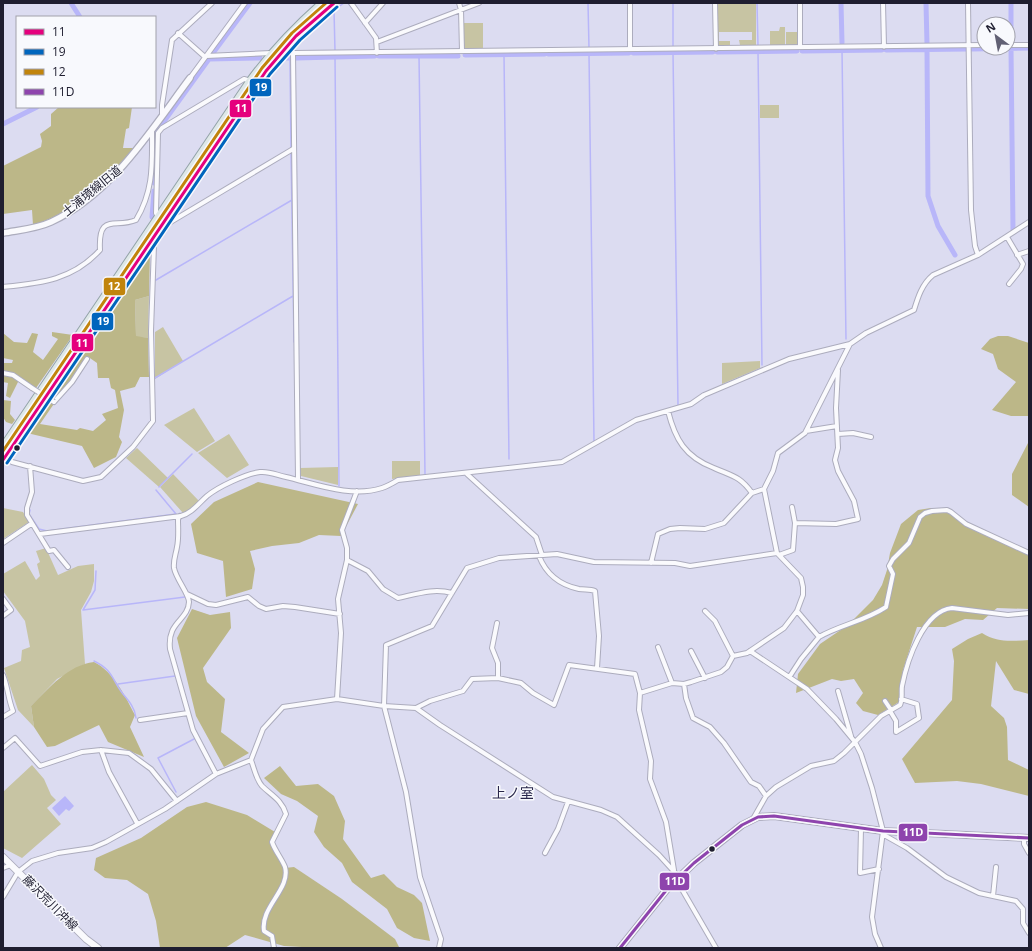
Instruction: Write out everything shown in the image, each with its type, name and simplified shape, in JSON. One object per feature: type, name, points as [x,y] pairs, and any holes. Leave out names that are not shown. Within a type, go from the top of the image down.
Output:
[{"type":"main road","points":[[253,83],[283,45],[322,3]]},
{"type":"main road","points":[[3,460],[16,435],[150,241],[271,53],[334,3]]},
{"type":"main road","points":[[3,447],[16,435]]},
{"type":"main road","points":[[620,948],[678,878],[731,833],[753,819],[774,816],[883,833],[1026,838]]},
{"type":"main road","name":"藤沢荒川沖線","points":[[3,857],[86,939],[98,948]]},
{"type":"street","points":[[162,115],[162,105],[172,40],[212,3]]},
{"type":"street","name":"土浦境線旧道","points":[[3,233],[41,226],[51,222],[76,206],[112,178],[127,163],[245,3]]},
{"type":"street","points":[[351,3],[376,38],[377,53]]},
{"type":"street","points":[[365,23],[383,3]]},
{"type":"street","points":[[459,3],[461,10],[462,52]]},
{"type":"street","points":[[377,42],[479,3]]},
{"type":"street","points":[[630,3],[630,50]]},
{"type":"street","points":[[715,3],[716,48]]},
{"type":"street","points":[[800,3],[800,47]]},
{"type":"street","points":[[884,3],[884,47]]},
{"type":"street","points":[[968,3],[971,210],[975,246],[978,255]]},
{"type":"street","points":[[178,33],[206,56],[271,53]]},
{"type":"street","points":[[283,45],[293,53],[976,46]]},
{"type":"street","points":[[1016,45],[1029,45]]},
{"type":"street","points":[[293,53],[292,150],[298,479]]},
{"type":"street","points":[[164,220],[156,213],[158,133],[162,128],[244,79],[253,83]]},
{"type":"street","points":[[3,287],[50,280],[79,269],[100,250],[99,235],[107,225],[111,222],[136,220],[144,207],[150,187],[152,129]]},
{"type":"street","points":[[12,462],[83,481],[101,477],[133,447],[153,421],[150,241],[164,220],[292,150]]},
{"type":"street","points":[[150,187],[157,187]]},
{"type":"street","points":[[40,534],[189,514],[208,495],[249,475],[272,472],[336,489],[358,491],[382,488],[398,480],[467,474],[562,462],[636,420],[691,404],[704,395],[789,359],[850,344],[866,333],[914,310],[921,289],[933,275],[978,255],[1029,222]]},
{"type":"street","points":[[1007,237],[1023,264],[1022,269],[1008,284]]},
{"type":"street","points":[[1017,255],[1029,251]]},
{"type":"street","points":[[640,693],[672,683],[684,684],[721,672],[727,667],[733,656],[750,651],[784,628],[797,611],[803,595],[801,578],[778,554],[764,489],[773,471],[778,453],[806,431],[850,344]]},
{"type":"street","points":[[3,373],[13,375],[54,402],[72,382],[87,359]]},
{"type":"street","points":[[794,523],[836,524],[858,519],[854,501],[838,471],[836,460],[838,448],[836,408],[838,368]]},
{"type":"street","points":[[668,411],[673,431],[678,441],[684,448],[702,462],[735,476],[744,482],[752,493]]},
{"type":"street","points":[[806,431],[837,426]]},
{"type":"street","points":[[838,434],[854,433],[871,437]]},
{"type":"street","points":[[30,466],[32,492],[27,508],[27,515],[31,524],[40,534],[49,551],[54,550],[68,567]]},
{"type":"street","points":[[467,474],[536,536],[540,556],[547,572],[559,581],[580,589],[595,591],[599,636],[597,668]]},
{"type":"street","points":[[651,563],[658,534],[675,528],[705,528],[724,523],[752,493],[764,489]]},
{"type":"street","points":[[337,699],[341,633],[338,599],[347,560],[347,548],[342,530],[358,491]]},
{"type":"street","points":[[440,948],[441,939],[420,877],[406,792],[384,706],[386,645],[432,626],[467,568],[477,564],[499,558],[557,554],[594,562],[675,563],[690,566],[778,554],[793,550],[794,523],[792,507]]},
{"type":"street","points":[[790,676],[801,659],[819,637],[844,625],[868,617],[886,607],[893,574],[890,566],[893,559],[909,543],[918,521],[925,513],[947,510],[966,524],[1029,552]]},
{"type":"street","points":[[181,516],[178,519],[174,568],[180,585],[187,594],[189,602],[186,610],[172,629],[169,638],[174,662],[193,730],[216,774]]},
{"type":"street","points":[[3,543],[31,524]]},
{"type":"street","points":[[347,560],[368,571],[383,589],[398,598],[428,591],[440,590],[452,593]]},
{"type":"street","points":[[187,594],[193,595],[208,604],[216,605],[248,597],[259,606],[266,609],[283,606],[295,606],[340,614]]},
{"type":"street","points":[[3,599],[11,610],[3,616]]},
{"type":"street","points":[[753,819],[766,796],[787,779],[811,766],[834,761],[844,754],[853,740],[881,716],[900,704],[902,699],[901,689],[906,669],[925,626],[936,614],[945,609],[952,608],[1008,615],[1029,613]]},
{"type":"street","points":[[706,611],[715,622],[733,656]]},
{"type":"street","points":[[797,611],[819,637]]},
{"type":"street","points":[[497,623],[492,648],[498,663],[498,678]]},
{"type":"street","points":[[658,647],[672,683]]},
{"type":"street","points":[[691,651],[705,678]]},
{"type":"street","points":[[750,651],[754,655],[790,676],[807,689],[853,740],[861,754],[872,788],[883,833],[872,917],[881,948]]},
{"type":"street","points":[[274,948],[272,936],[264,931],[262,923],[266,912],[279,892],[285,876],[285,868],[272,842],[286,814],[284,807],[261,785],[256,775],[252,760],[263,729],[282,707],[337,699],[384,706],[416,708],[430,701],[463,691],[472,679],[498,678],[521,683],[533,693],[554,705],[569,664],[635,674],[640,693],[639,710],[652,760],[650,779],[666,822],[674,870],[716,948]]},
{"type":"street","points":[[3,675],[7,685],[9,702],[13,711],[3,717]]},
{"type":"street","points":[[684,684],[686,698],[693,718],[710,727],[724,743],[751,782],[758,786],[766,796]]},
{"type":"street","points":[[838,691],[853,740]]},
{"type":"street","points":[[886,701],[896,721],[896,732],[919,718],[917,704],[902,699]]},
{"type":"street","points":[[416,708],[440,725],[495,758],[552,797],[601,810],[617,817],[674,870]]},
{"type":"street","points":[[140,720],[188,714]]},
{"type":"street","points":[[3,748],[15,738],[40,766],[82,752],[101,750],[129,753],[143,763],[163,782],[177,801]]},
{"type":"street","points":[[101,750],[109,772],[137,823]]},
{"type":"street","points":[[3,897],[18,872],[32,862],[42,857],[92,848],[106,842],[177,801],[216,774],[252,760]]},
{"type":"street","points":[[546,853],[558,829],[568,802]]},
{"type":"street","points":[[861,829],[860,873],[879,869]]},
{"type":"street","points":[[883,833],[907,848],[946,877],[972,890],[1016,902],[1021,906],[1023,912],[1023,924],[1029,933]]},
{"type":"street","points":[[1026,838],[1024,844],[1029,853]]},
{"type":"street","points":[[3,868],[11,865]]},
{"type":"street","points":[[993,896],[996,866]]},
{"type":"shaded area","points":[[716,3],[756,3],[756,45],[740,45],[739,40],[752,40],[752,32],[719,32],[719,41],[730,41],[730,45],[717,46]]},
{"type":"shaded area","points":[[463,23],[483,23],[483,49],[464,49]]},
{"type":"shaded area","points":[[780,27],[785,27],[785,45],[770,45],[770,31],[779,31]]},
{"type":"shaded area","points":[[786,32],[798,32],[798,45],[786,45]]},
{"type":"shaded area","points":[[760,105],[779,105],[779,118],[760,118]]},
{"type":"shaded area","points":[[58,108],[132,108],[129,128],[126,129],[123,148],[134,148],[113,172],[76,204],[48,220],[33,225],[32,210],[3,214],[3,166],[41,147],[42,141],[40,134],[51,126],[51,114]]},
{"type":"shaded area","points":[[150,252],[149,296],[135,300],[136,336],[148,338],[149,377],[140,377],[135,387],[120,391],[124,410],[119,437],[122,442],[116,457],[94,468],[82,446],[27,433]],"holes":[[[87,356],[97,363],[98,378],[109,378],[111,388],[115,390],[118,408],[102,414],[106,420],[93,431],[80,428],[77,430],[40,424]]]},
{"type":"shaded area","points":[[149,296],[148,338],[136,337],[135,300]]},
{"type":"shaded area","points":[[163,327],[183,361],[155,379],[155,332]]},
{"type":"shaded area","points":[[52,332],[73,335],[36,388],[20,378],[10,398],[6,396],[8,383],[3,382],[3,363],[12,363],[13,360],[3,358],[3,333],[14,342],[27,343],[32,333],[38,334],[33,352],[43,360],[58,339],[52,336]]},
{"type":"shaded area","points":[[998,336],[1008,336],[1029,343],[1029,416],[1011,416],[992,410],[1016,382],[998,369],[993,354],[981,349],[990,339]]},
{"type":"shaded area","points":[[760,361],[760,368],[722,384],[722,363]]},
{"type":"shaded area","points":[[3,400],[11,401],[10,414],[15,420],[12,424],[6,422],[3,417]]},
{"type":"shaded area","points":[[194,408],[215,441],[197,452],[164,425]]},
{"type":"shaded area","points":[[1029,428],[1029,507],[1012,495],[1012,474],[1028,443]]},
{"type":"shaded area","points":[[229,434],[249,465],[227,478],[198,453]]},
{"type":"shaded area","points":[[137,448],[168,478],[159,487],[126,458]]},
{"type":"shaded area","points":[[392,461],[420,461],[420,476],[392,479]]},
{"type":"shaded area","points":[[338,467],[338,485],[301,476],[300,468]]},
{"type":"shaded area","points":[[173,474],[199,501],[193,508],[183,513],[160,487]]},
{"type":"shaded area","points":[[258,482],[358,504],[341,536],[319,535],[299,543],[272,546],[250,551],[255,569],[252,589],[226,597],[223,561],[197,553],[191,524],[214,502]]},
{"type":"shaded area","points":[[3,508],[23,512],[29,522],[3,539]]},
{"type":"shaded area","points":[[931,508],[944,511],[1029,554],[1029,609],[997,608],[983,620],[965,619],[945,627],[917,627],[903,670],[899,702],[878,715],[863,711],[856,703],[863,693],[854,679],[841,681],[832,679],[796,693],[798,674],[820,644],[848,625],[873,600],[882,585],[887,570],[890,553],[901,524],[918,510]]},
{"type":"shaded area","points":[[46,548],[58,575],[78,566],[94,564],[94,581],[91,592],[81,610],[85,664],[57,679],[31,706],[34,727],[18,710],[4,668],[21,661],[22,650],[30,647],[25,621],[3,591],[3,574],[25,561],[36,580],[40,576],[37,564],[40,562],[36,551]]},
{"type":"shaded area","points":[[192,609],[210,615],[230,612],[231,628],[203,668],[207,682],[225,699],[221,732],[249,753],[224,767],[196,716],[177,638]]},
{"type":"shaded area","points":[[982,633],[999,640],[1029,640],[1029,694],[1014,690],[996,661],[991,706],[1004,718],[1007,727],[1008,760],[1029,770],[1029,796],[981,784],[957,781],[915,783],[902,759],[952,700],[954,661],[952,649],[968,639]]},
{"type":"shaded area","points":[[94,662],[101,666],[113,678],[135,715],[130,727],[144,757],[108,742],[99,725],[55,746],[47,747],[34,727],[31,706],[67,672],[85,664]]},
{"type":"shaded area","points":[[32,765],[44,779],[51,795],[56,800],[47,808],[61,824],[22,858],[3,848],[3,792]]},
{"type":"shaded area","points":[[280,766],[296,786],[318,784],[334,796],[345,821],[343,839],[371,878],[384,874],[397,887],[414,895],[422,903],[430,941],[414,938],[397,928],[387,909],[352,882],[342,863],[324,847],[314,832],[318,816],[297,801],[281,794],[264,778]]},
{"type":"shaded area","points":[[206,802],[247,815],[275,832],[272,842],[285,868],[294,867],[342,899],[395,939],[399,947],[320,948],[284,946],[245,935],[225,948],[160,948],[156,921],[148,894],[127,880],[105,878],[94,870],[96,858],[141,838],[187,807]]},
{"type":"water","points":[[65,796],[74,806],[69,811],[66,809],[59,816],[52,808]]},
{"type":"waterway","points":[[71,3],[79,16]]},
{"type":"waterway","points":[[213,53],[250,3]]},
{"type":"waterway","points":[[335,51],[334,10],[344,3]]},
{"type":"waterway","points":[[348,3],[357,14]]},
{"type":"waterway","points":[[588,3],[589,48]]},
{"type":"waterway","points":[[673,3],[673,46]]},
{"type":"waterway","points":[[757,3],[758,46]]},
{"type":"waterway","points":[[841,3],[842,43]]},
{"type":"waterway","points":[[926,3],[927,44]]},
{"type":"waterway","points":[[1011,3],[1011,16]]},
{"type":"waterway","points":[[971,49],[1029,48]]},
{"type":"waterway","points":[[886,50],[967,49]]},
{"type":"waterway","points":[[802,51],[882,50]]},
{"type":"waterway","points":[[927,50],[928,196],[938,226],[955,255]]},
{"type":"waterway","points":[[758,51],[762,365]]},
{"type":"waterway","points":[[717,52],[797,51]]},
{"type":"waterway","points":[[842,51],[846,339]]},
{"type":"waterway","points":[[633,53],[713,52]]},
{"type":"waterway","points":[[548,54],[629,53]]},
{"type":"waterway","points":[[673,53],[678,405]]},
{"type":"waterway","points":[[465,55],[545,54]]},
{"type":"waterway","points":[[589,54],[594,441]]},
{"type":"waterway","points":[[504,55],[509,459]]},
{"type":"waterway","points":[[296,58],[375,56]]},
{"type":"waterway","points":[[379,56],[458,56]]},
{"type":"waterway","points":[[419,56],[425,474]]},
{"type":"waterway","points":[[1011,56],[1013,230]]},
{"type":"waterway","points":[[335,57],[339,486]]},
{"type":"waterway","points":[[154,183],[157,131],[209,59],[260,58]]},
{"type":"waterway","points":[[285,58],[290,58]]},
{"type":"waterway","points":[[290,58],[291,148]]},
{"type":"waterway","points":[[3,124],[35,108]]},
{"type":"waterway","points":[[291,152],[294,342]]},
{"type":"waterway","points":[[152,217],[154,191]]},
{"type":"waterway","points":[[156,280],[292,200]]},
{"type":"waterway","points":[[155,378],[293,296]]},
{"type":"waterway","points":[[159,487],[192,454]]},
{"type":"waterway","points":[[30,510],[29,514],[39,529],[47,531],[176,514],[156,490]]},
{"type":"waterway","points":[[96,571],[95,590],[83,610],[185,597]]},
{"type":"waterway","points":[[94,661],[105,668],[112,676],[119,689],[131,705],[136,718]]},
{"type":"waterway","points":[[118,684],[175,676]]},
{"type":"waterway","points":[[176,792],[158,758],[194,739]]},
{"type":"transit line","name":"12","points":[[3,451],[262,68],[292,33],[326,3]]},
{"type":"transit line","name":"11","points":[[3,460],[266,71],[296,36],[334,3]]},
{"type":"transit line","name":"19","points":[[7,463],[270,74],[300,40],[337,7]]},
{"type":"transit line","name":"11D","points":[[620,948],[668,888],[694,863],[742,825],[758,817],[774,816],[883,831],[1029,838]]},
{"type":"district","name":"上ノ室","points":[[513,793]]}]
